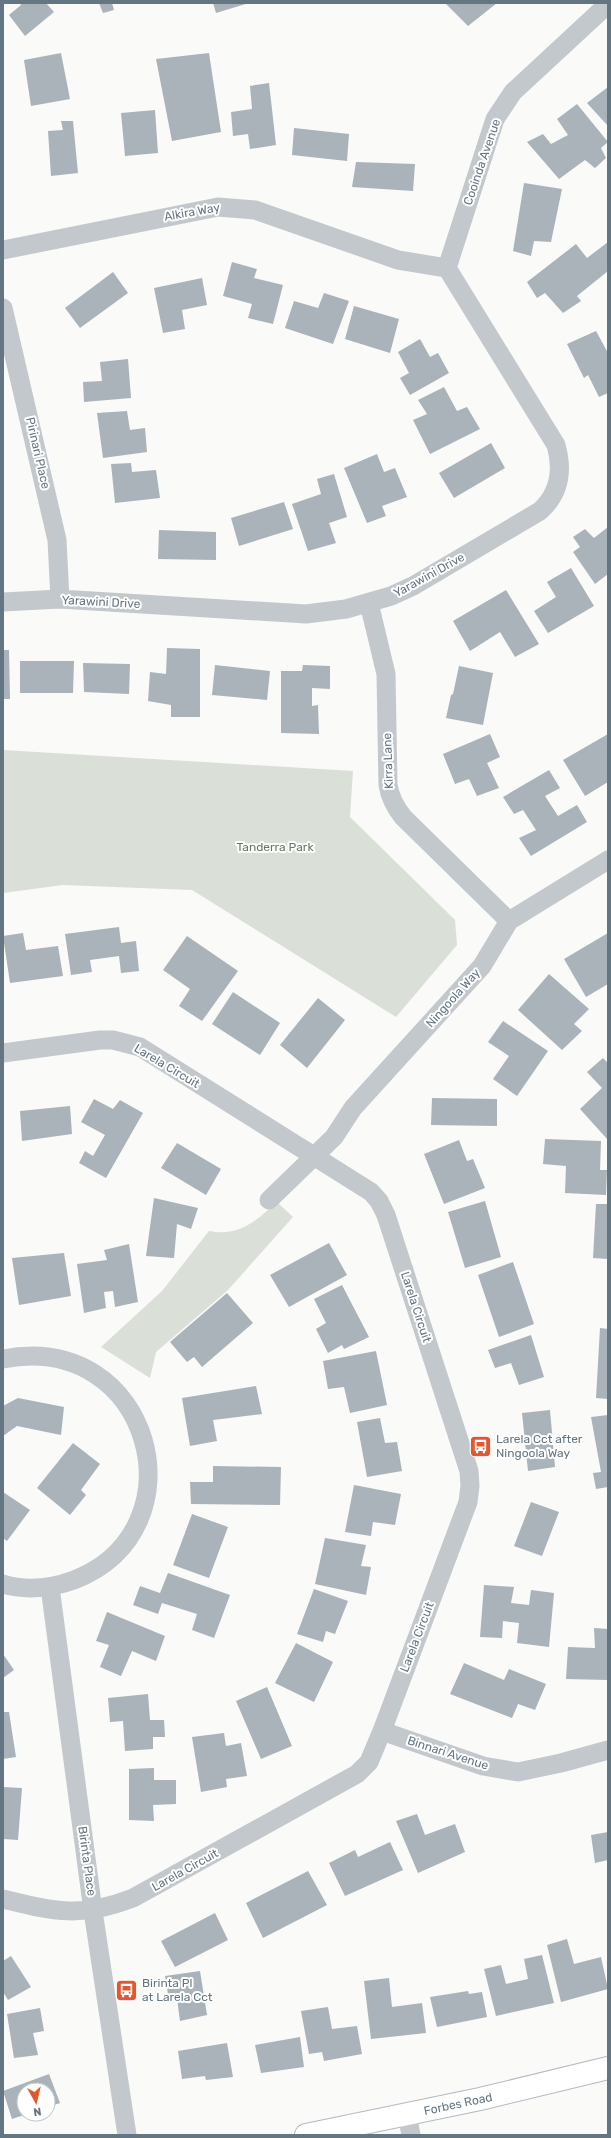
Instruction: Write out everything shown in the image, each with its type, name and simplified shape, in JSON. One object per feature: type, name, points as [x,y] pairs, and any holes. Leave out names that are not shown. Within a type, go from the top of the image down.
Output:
[{"type":"main road","name":"Forbes Road","points":[[306,2135],[409,2125],[608,2068]]},
{"type":"street","name":"Cooinda Avenue","points":[[447,268],[495,119],[513,92],[608,4]]},
{"type":"street","name":"Alkira Way","points":[[3,250],[218,207],[230,206],[255,210],[398,260],[447,268]]},
{"type":"street","name":"Yarawini Drive","points":[[3,602],[60,599],[291,614],[324,613],[369,603],[413,586],[540,511],[551,502],[560,476],[560,458],[556,445],[447,268]]},
{"type":"street","name":"Pirinari Place","points":[[3,308],[57,540],[60,599]]},
{"type":"street","name":"Kirra Lane","points":[[369,603],[386,674],[388,785],[390,796],[395,807],[404,817],[509,921]]},
{"type":"street","name":"Ningoola Way","points":[[313,1156],[334,1137],[353,1108],[482,966],[509,921],[608,860]]},
{"type":"street","name":"Larela Circuit","points":[[3,1054],[100,1040],[127,1042],[140,1047],[361,1185],[379,1201],[386,1215],[469,1471],[470,1486],[468,1502],[382,1731],[369,1762],[358,1774],[134,1898],[94,1911],[44,1910],[3,1899]]},
{"type":"street","points":[[269,1200],[313,1156]]},
{"type":"street","points":[[3,1358],[29,1356],[53,1357],[66,1360],[92,1371],[117,1392],[129,1406],[139,1427],[148,1456],[148,1488],[144,1503],[128,1538],[112,1557],[81,1577],[50,1587],[28,1588],[3,1584]]},
{"type":"street","name":"Birinta Place","points":[[50,1587],[94,1911],[127,2135]]},
{"type":"street","name":"Binnari Avenue","points":[[382,1731],[483,1766],[518,1772],[561,1763],[608,1750]]},
{"type":"green space","name":"Tanderra Park","points":[[3,750],[353,771],[350,817],[455,920],[457,945],[396,1017],[192,890],[63,885],[3,893]]},
{"type":"green space","points":[[277,1202],[293,1217],[228,1290],[156,1352],[150,1378],[101,1347],[162,1291],[209,1231],[229,1232],[246,1226]]},
{"type":"building","points":[[20,3],[46,3],[54,12],[25,36],[9,15],[21,5]]},
{"type":"building","points":[[99,3],[112,3],[114,10],[103,13]]},
{"type":"building","points":[[213,3],[249,3],[216,13]]},
{"type":"building","points":[[445,3],[497,3],[468,26]]},
{"type":"building","points":[[61,53],[70,99],[31,106],[24,60]]},
{"type":"building","points":[[209,53],[221,132],[172,141],[156,59]]},
{"type":"building","points":[[269,83],[276,145],[250,149],[248,134],[233,136],[231,112],[252,109],[250,86]]},
{"type":"building","points":[[608,87],[608,126],[587,103]]},
{"type":"building","points":[[577,104],[608,142],[601,148],[606,158],[595,168],[585,160],[559,179],[527,142],[543,134],[551,144],[568,135],[557,119]]},
{"type":"building","points":[[155,110],[158,153],[125,156],[121,113]]},
{"type":"building","points":[[61,121],[73,121],[78,173],[51,176],[48,131],[63,130]]},
{"type":"building","points":[[294,128],[349,134],[347,161],[292,155]]},
{"type":"building","points":[[356,162],[415,164],[413,191],[352,187]]},
{"type":"building","points":[[524,183],[562,189],[551,242],[534,241],[531,256],[513,251]]},
{"type":"building","points":[[608,242],[608,271],[577,296],[581,301],[563,313],[545,293],[537,298],[527,282],[576,244],[587,258]]},
{"type":"building","points":[[232,262],[257,269],[254,278],[283,285],[273,324],[248,318],[252,304],[223,296]]},
{"type":"building","points":[[113,272],[128,293],[80,328],[65,308]]},
{"type":"building","points":[[202,278],[207,305],[182,310],[185,329],[163,333],[154,288]]},
{"type":"building","points":[[324,293],[349,301],[333,344],[285,328],[294,301],[318,308]]},
{"type":"building","points":[[354,306],[399,319],[390,353],[345,339]]},
{"type":"building","points":[[596,331],[608,353],[608,393],[599,397],[588,375],[584,378],[567,344]]},
{"type":"building","points":[[420,339],[430,357],[438,353],[449,373],[410,395],[400,378],[409,373],[398,352]]},
{"type":"building","points":[[128,359],[131,398],[84,402],[83,382],[102,381],[100,362]]},
{"type":"building","points":[[444,387],[457,411],[467,407],[480,429],[430,454],[413,420],[427,414],[418,400]]},
{"type":"building","points":[[127,411],[130,430],[145,428],[147,452],[103,458],[97,413]]},
{"type":"building","points":[[491,443],[505,468],[454,498],[439,473]]},
{"type":"building","points":[[377,454],[384,472],[395,468],[407,497],[382,506],[386,516],[367,523],[344,468]]},
{"type":"building","points":[[131,463],[132,472],[156,470],[160,498],[115,503],[111,464]]},
{"type":"building","points":[[334,474],[347,517],[329,523],[336,543],[308,551],[292,504],[321,494],[317,479]]},
{"type":"building","points":[[284,502],[293,529],[239,546],[231,518]]},
{"type":"building","points":[[608,527],[608,574],[595,584],[573,552],[580,547],[573,537],[585,529],[594,538]]},
{"type":"building","points":[[159,530],[216,532],[216,560],[158,559]]},
{"type":"building","points":[[571,568],[594,606],[548,633],[534,611],[556,597],[547,582]]},
{"type":"building","points":[[506,590],[539,644],[515,657],[500,632],[470,651],[453,621]]},
{"type":"building","points":[[167,648],[200,649],[200,717],[171,717],[171,705],[148,701],[150,672],[166,674]]},
{"type":"building","points":[[3,650],[9,650],[10,699],[3,699]]},
{"type":"building","points":[[20,661],[74,661],[73,693],[20,693]]},
{"type":"building","points":[[83,663],[130,664],[129,694],[84,692]]},
{"type":"building","points":[[215,665],[270,671],[267,700],[212,695]]},
{"type":"building","points":[[303,665],[330,666],[330,689],[312,688],[312,706],[318,705],[319,734],[281,733],[281,671],[302,671]]},
{"type":"building","points":[[459,666],[493,673],[483,725],[446,718]]},
{"type":"building","points":[[490,734],[500,757],[487,763],[499,788],[477,796],[469,779],[455,784],[443,754]]},
{"type":"building","points":[[608,734],[608,782],[585,796],[563,760]]},
{"type":"building","points":[[549,770],[560,788],[545,796],[558,816],[577,805],[587,822],[531,856],[519,838],[536,830],[523,810],[514,814],[503,797]]},
{"type":"building","points":[[119,927],[121,943],[136,941],[139,971],[121,973],[119,956],[90,960],[92,972],[71,975],[65,934]]},
{"type":"building","points":[[23,933],[26,950],[58,946],[63,976],[10,983],[3,936]]},
{"type":"building","points":[[608,933],[608,984],[586,997],[564,959]]},
{"type":"building","points":[[187,936],[238,971],[202,1021],[179,1006],[190,989],[163,970]]},
{"type":"building","points":[[549,974],[589,1009],[574,1024],[582,1031],[562,1050],[518,1010]]},
{"type":"building","points":[[233,992],[280,1023],[260,1055],[212,1024]]},
{"type":"building","points":[[318,998],[345,1020],[307,1068],[280,1045]]},
{"type":"building","points":[[503,1021],[548,1051],[517,1096],[493,1079],[509,1056],[488,1042]]},
{"type":"building","points":[[603,1058],[608,1063],[608,1140],[580,1109],[602,1088],[587,1072]]},
{"type":"building","points":[[432,1098],[497,1099],[497,1126],[431,1125]]},
{"type":"building","points":[[94,1099],[113,1109],[120,1100],[143,1113],[106,1178],[79,1163],[85,1151],[93,1156],[105,1135],[81,1122]]},
{"type":"building","points":[[70,1106],[72,1134],[22,1141],[20,1111]]},
{"type":"building","points":[[545,1139],[601,1141],[600,1170],[607,1170],[606,1195],[565,1193],[566,1166],[543,1164]]},
{"type":"building","points":[[459,1140],[467,1161],[473,1159],[485,1188],[444,1204],[424,1154]]},
{"type":"building","points":[[177,1143],[221,1169],[206,1195],[161,1168]]},
{"type":"building","points":[[154,1198],[198,1208],[191,1229],[177,1224],[174,1258],[146,1256]]},
{"type":"building","points":[[485,1201],[501,1257],[465,1268],[448,1212]]},
{"type":"building","points":[[596,1204],[608,1204],[608,1259],[593,1258]]},
{"type":"building","points":[[329,1243],[347,1275],[289,1307],[270,1275]]},
{"type":"building","points":[[129,1244],[138,1302],[115,1307],[113,1291],[104,1292],[106,1308],[84,1313],[77,1264],[107,1260],[104,1250]]},
{"type":"building","points":[[64,1253],[71,1296],[19,1305],[12,1258]]},
{"type":"building","points":[[513,1262],[534,1324],[499,1337],[478,1275]]},
{"type":"building","points":[[342,1285],[369,1337],[344,1349],[342,1345],[328,1353],[316,1329],[326,1323],[314,1299]]},
{"type":"building","points":[[227,1293],[253,1323],[202,1367],[194,1357],[187,1362],[170,1342]]},
{"type":"building","points":[[600,1328],[608,1329],[608,1399],[596,1398]]},
{"type":"building","points":[[531,1335],[544,1377],[519,1385],[511,1363],[495,1368],[488,1350]]},
{"type":"building","points":[[376,1351],[387,1405],[350,1413],[344,1387],[328,1389],[323,1361]]},
{"type":"building","points":[[256,1386],[262,1414],[213,1420],[217,1441],[190,1446],[182,1398]]},
{"type":"building","points":[[18,1398],[64,1407],[61,1435],[17,1426],[3,1436],[3,1406]]},
{"type":"building","points":[[550,1410],[555,1467],[528,1471],[522,1413]]},
{"type":"building","points":[[608,1415],[608,1487],[596,1489],[593,1473],[601,1472],[591,1417]]},
{"type":"building","points":[[380,1418],[385,1443],[397,1442],[402,1471],[367,1477],[357,1422]]},
{"type":"building","points":[[73,1443],[100,1464],[81,1490],[86,1495],[70,1515],[37,1488]]},
{"type":"building","points":[[213,1466],[281,1467],[280,1505],[191,1504],[190,1482],[213,1482]]},
{"type":"building","points":[[354,1485],[401,1494],[395,1525],[373,1522],[371,1536],[345,1532]]},
{"type":"building","points":[[3,1492],[30,1510],[7,1541],[3,1538]]},
{"type":"building","points":[[531,1502],[559,1512],[542,1556],[514,1546]]},
{"type":"building","points":[[192,1514],[228,1527],[209,1578],[173,1565]]},
{"type":"building","points":[[325,1538],[366,1545],[361,1566],[371,1567],[366,1595],[315,1584]]},
{"type":"building","points":[[168,1573],[230,1595],[214,1638],[192,1630],[197,1614],[162,1603],[158,1614],[133,1605],[140,1586],[160,1593]]},
{"type":"building","points":[[484,1585],[514,1587],[511,1603],[529,1605],[531,1590],[554,1593],[549,1647],[517,1643],[519,1623],[503,1621],[502,1638],[480,1637]]},
{"type":"building","points":[[314,1589],[348,1601],[335,1634],[326,1631],[323,1642],[297,1634]]},
{"type":"building","points":[[107,1612],[165,1636],[156,1661],[132,1651],[121,1676],[100,1667],[109,1645],[96,1641]]},
{"type":"building","points":[[594,1628],[608,1629],[608,1680],[566,1679],[568,1647],[595,1648]]},
{"type":"building","points":[[296,1643],[333,1662],[314,1702],[275,1683]]},
{"type":"building","points":[[3,1654],[14,1670],[3,1678]]},
{"type":"building","points":[[464,1663],[504,1680],[509,1669],[546,1684],[535,1710],[518,1704],[512,1718],[450,1694]]},
{"type":"building","points":[[267,1687],[292,1746],[261,1759],[236,1701]]},
{"type":"building","points":[[148,1694],[150,1720],[164,1720],[165,1737],[153,1737],[153,1749],[125,1751],[123,1721],[110,1722],[108,1698]]},
{"type":"building","points":[[3,1712],[9,1712],[16,1757],[3,1759]]},
{"type":"building","points":[[224,1733],[226,1746],[241,1743],[247,1776],[226,1779],[227,1787],[201,1792],[192,1737]]},
{"type":"building","points":[[154,1768],[154,1780],[176,1780],[176,1804],[153,1805],[154,1821],[129,1820],[129,1769]]},
{"type":"building","points":[[3,1787],[22,1788],[18,1840],[3,1839]]},
{"type":"building","points":[[417,1814],[425,1835],[455,1824],[465,1852],[418,1873],[396,1821]]},
{"type":"building","points":[[608,1832],[608,1860],[595,1863],[591,1835]]},
{"type":"building","points":[[390,1842],[403,1870],[345,1896],[329,1863],[355,1850],[358,1857]]},
{"type":"building","points":[[308,1871],[327,1905],[263,1938],[246,1903]]},
{"type":"building","points":[[215,1913],[228,1940],[175,1967],[161,1941]]},
{"type":"building","points":[[567,1939],[574,1964],[601,1957],[608,1989],[561,2002],[547,1945]]},
{"type":"building","points":[[542,1955],[554,2003],[496,2016],[484,1969],[501,1965],[506,1984],[528,1979],[524,1959]]},
{"type":"building","points":[[11,1956],[31,1987],[8,2000],[3,1992],[3,1961]]},
{"type":"building","points":[[200,1971],[207,2015],[180,2021],[177,1999],[169,2000],[165,1976]]},
{"type":"building","points":[[389,1978],[392,2007],[422,2003],[426,2033],[371,2039],[364,1981]]},
{"type":"building","points":[[468,1991],[469,1994],[482,1992],[487,2017],[437,2027],[430,1997]]},
{"type":"building","points":[[328,2007],[332,2029],[357,2026],[362,2054],[324,2061],[322,2052],[309,2054],[301,2011]]},
{"type":"building","points":[[40,2008],[44,2031],[33,2033],[38,2055],[14,2058],[7,2014]]},
{"type":"building","points":[[300,2037],[304,2067],[261,2073],[255,2045]]},
{"type":"building","points":[[227,2043],[233,2077],[206,2080],[205,2076],[182,2079],[178,2051]]},
{"type":"building","points":[[49,2074],[52,2082],[27,2082]]},
{"type":"building","points":[[16,2086],[16,2118],[12,2119],[3,2091]]},
{"type":"building","points":[[56,2092],[60,2103],[56,2104]]},
{"type":"place","name":"Larela Cct after Ningoola Way","points":[[481,1446]]},
{"type":"place","name":"Birinta Pl at Larela Cct","points":[[127,1990]]}]
